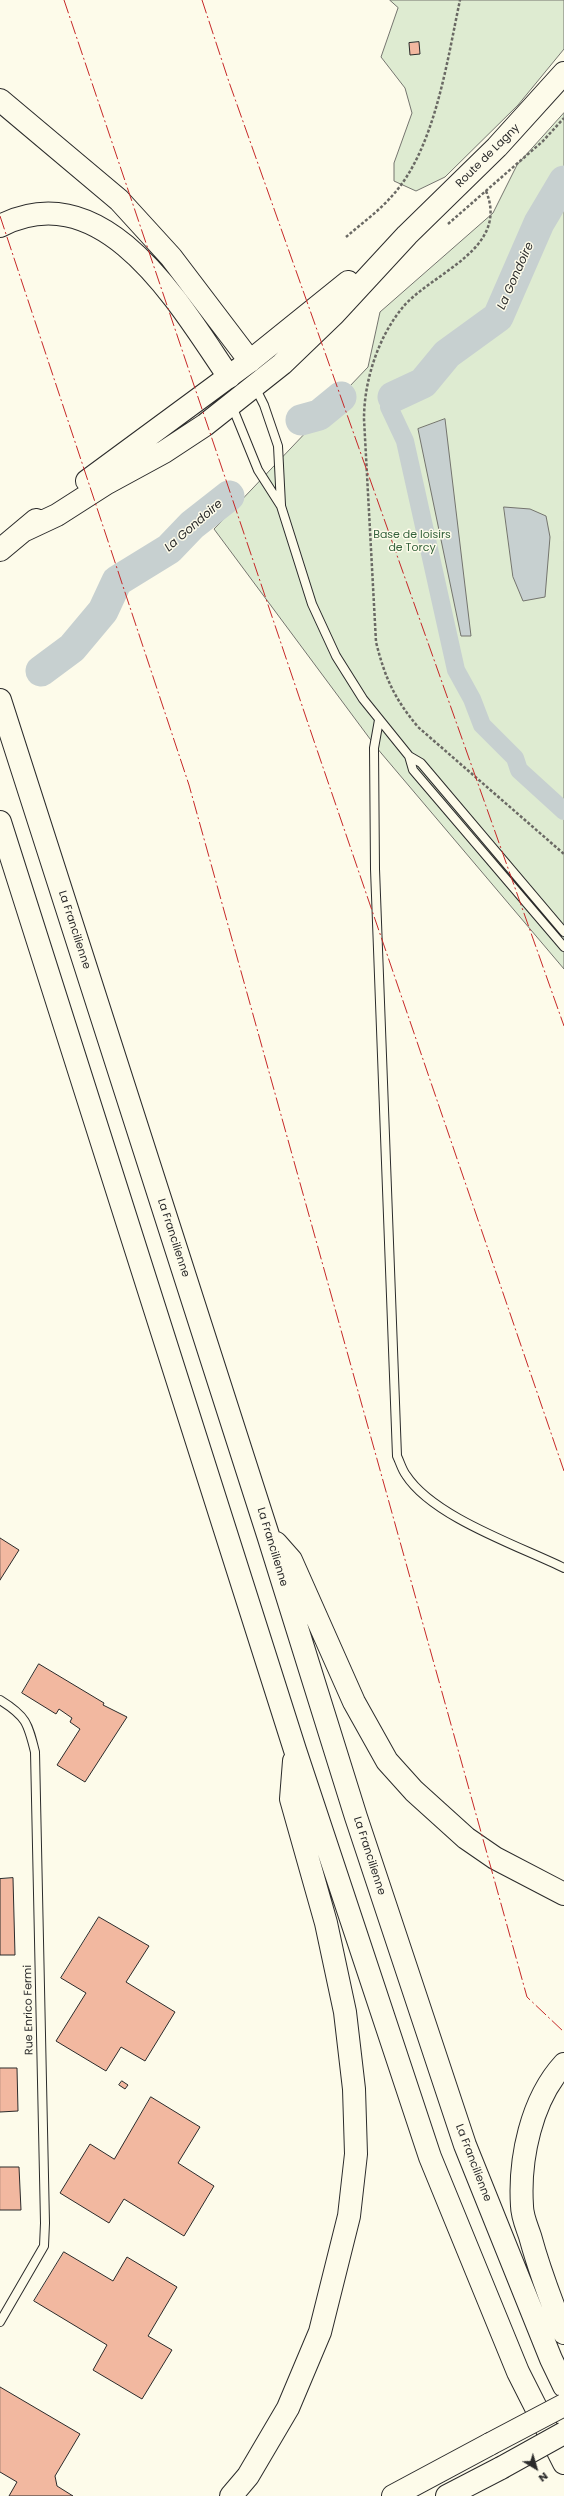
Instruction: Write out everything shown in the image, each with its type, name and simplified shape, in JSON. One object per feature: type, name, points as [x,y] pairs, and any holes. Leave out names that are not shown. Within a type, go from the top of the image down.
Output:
[{"type":"main road","name":"Route de Lagny","points":[[407,235],[497,148],[564,73]]},
{"type":"main road","points":[[0,100],[119,200],[171,257],[250,361]]},
{"type":"main road","points":[[0,226],[20,219],[47,214],[70,217],[88,222],[113,235],[150,268],[229,377]]},
{"type":"main road","points":[[0,550],[51,506],[229,377],[407,235]]},
{"type":"main road","points":[[25,530],[57,515],[107,483],[164,452],[232,404],[282,364],[330,318],[407,235]]},
{"type":"main road","name":"La Francilienne","points":[[0,700],[268,1535],[356,1817],[465,2145],[551,2360],[564,2386]]},
{"type":"main road","points":[[0,822],[294,1750],[430,2157],[518,2372],[564,2463]]},
{"type":"main road","points":[[268,1535],[291,1560],[354,1702],[387,1761],[414,1791],[466,1838],[495,1858],[564,1894]]},
{"type":"main road","points":[[231,2496],[248,2476],[288,2408],[320,2332],[349,2216],[356,2154],[354,2089],[345,2012],[326,1923],[291,1799],[294,1750]]},
{"type":"main road","points":[[564,2064],[541,2099],[529,2138],[524,2162],[522,2208],[541,2276],[564,2333]]},
{"type":"main road","points":[[393,2496],[564,2405]]},
{"type":"main road","points":[[447,2496],[564,2433]]},
{"type":"lane","points":[[254,387],[264,405],[278,446],[281,506],[312,604],[336,656],[379,720],[409,756],[421,763],[564,932]]},
{"type":"lane","points":[[232,404],[258,470],[281,506]]},
{"type":"lane","points":[[379,720],[374,748],[375,869],[397,1456],[406,1475],[426,1498],[454,1516],[564,1568]]},
{"type":"lane","points":[[409,756],[413,770],[564,947]]},
{"type":"lane","name":"Rue Enrico Fermi","points":[[0,1700],[19,1712],[30,1731],[35,1752],[45,2223],[44,2246],[0,2322]]},
{"type":"path","points":[[346,237],[392,196],[420,154],[446,69],[460,0]]},
{"type":"path","points":[[564,118],[543,141],[486,192],[492,213],[486,234],[461,260],[404,305],[381,345],[367,382],[364,419],[376,642],[385,678],[405,711],[418,727],[564,854]]},
{"type":"green space","points":[[390,0],[564,0],[564,49],[518,105],[445,177],[416,191],[394,181],[394,163],[412,113],[405,88],[381,57],[398,8]]},
{"type":"green space","name":"Base de loisirs de Torcy","points":[[564,113],[564,969],[376,747],[214,529],[368,367],[380,312],[493,213],[517,165]]},
{"type":"shaded area","points":[[445,419],[471,636],[461,636],[418,429]]},
{"type":"shaded area","points":[[504,507],[530,509],[546,516],[550,537],[545,597],[523,601],[513,577]]},
{"type":"building","points":[[419,42],[420,54],[410,55],[409,43]]},
{"type":"building","points":[[0,1538],[19,1550],[0,1580]]},
{"type":"building","points":[[39,1664],[104,1703],[103,1705],[127,1717],[85,1782],[57,1765],[80,1729],[70,1722],[72,1718],[59,1709],[56,1714],[22,1693]]},
{"type":"building","points":[[13,1878],[15,1955],[0,1955],[0,1879]]},
{"type":"building","points":[[99,1917],[149,1946],[126,1982],[175,2012],[145,2061],[121,2047],[106,2071],[56,2041],[86,1993],[61,1978]]},
{"type":"building","points":[[0,2068],[17,2068],[18,2111],[0,2112]]},
{"type":"building","points":[[122,2081],[128,2085],[125,2089],[119,2085]]},
{"type":"building","points":[[151,2097],[200,2127],[178,2163],[214,2186],[184,2236],[124,2199],[109,2223],[60,2193],[90,2144],[114,2159]]},
{"type":"building","points":[[0,2167],[19,2167],[21,2210],[0,2210]]},
{"type":"building","points":[[64,2252],[113,2281],[127,2257],[177,2287],[148,2336],[172,2350],[142,2399],[93,2370],[107,2345],[34,2301]]},
{"type":"building","points":[[0,2387],[80,2434],[55,2476],[57,2486],[73,2496],[9,2496],[17,2482],[0,2472]]},
{"type":"waterway","name":"La Gondoire","points":[[393,397],[423,383],[447,354],[498,317],[539,223],[564,181]]},
{"type":"waterway","name":"La Gondoire","points":[[301,420],[319,415],[341,397]]},
{"type":"waterway","points":[[393,397],[389,407],[405,441],[456,670],[472,699],[482,725],[515,758],[519,770],[564,811]]},
{"type":"waterway","name":"La Gondoire","points":[[41,671],[72,648],[103,611],[117,581],[169,549],[192,525],[229,496]]},
{"type":"power","points":[[64,0],[315,744],[564,1471]]},
{"type":"power","points":[[202,0],[229,82],[564,1026]]},
{"type":"power","points":[[0,216],[189,785],[527,1997],[564,2032]]}]
